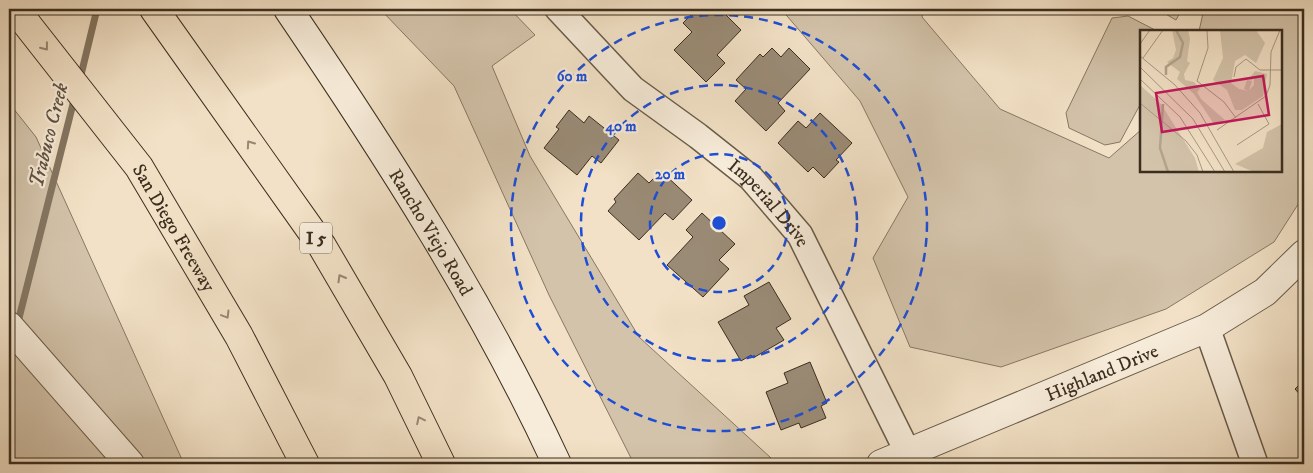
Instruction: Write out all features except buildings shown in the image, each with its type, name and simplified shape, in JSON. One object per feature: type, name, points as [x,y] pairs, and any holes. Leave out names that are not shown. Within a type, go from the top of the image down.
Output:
[{"type":"highway","name":"San Diego Freeway","points":[[15,9],[139,167],[239,336],[305,464]]},
{"type":"highway","name":"I 5","points":[[161,17],[322,246],[398,376],[441,464]]},
{"type":"street","name":"Rancho Viejo Road","points":[[288,9],[353,105],[488,324],[523,391],[557,464]]},
{"type":"street","name":"Imperial Drive","points":[[558,9],[633,90],[698,136],[751,178],[800,235],[908,453]]},
{"type":"street","name":"Highland Drive","points":[[882,464],[1207,328],[1265,292],[1304,254]]},
{"type":"street","points":[[9,326],[47,367],[130,464]]},
{"type":"street","points":[[1207,328],[1255,464]]},
{"type":"shaded area","points":[[380,9],[510,9],[535,35],[492,66],[530,156],[639,337],[771,458],[731,464],[634,464],[549,295],[454,86]]},
{"type":"shaded area","points":[[781,9],[923,9],[922,17],[1000,109],[1109,158],[1140,131],[1140,172],[1283,172],[1283,30],[1199,30],[1204,9],[1304,9],[1304,195],[1274,242],[1166,309],[1001,367],[910,347],[873,258],[908,197],[860,101]]},
{"type":"shaded area","points":[[1157,9],[1182,9],[1176,20]]},
{"type":"shaded area","points":[[1128,16],[1155,30],[1140,30],[1140,105],[1120,142],[1105,145],[1069,128],[1066,113],[1112,18]]},
{"type":"shaded area","points":[[9,103],[36,137],[184,464],[9,464]]},
{"type":"waterway","name":"Trabuco Creek","points":[[80,79],[97,9]]},
{"type":"waterway","name":"Trabuco Creek","points":[[17,326],[75,96]]},
{"type":"waterway","name":"Trabuco Creek","points":[[9,356],[13,341]]}]
